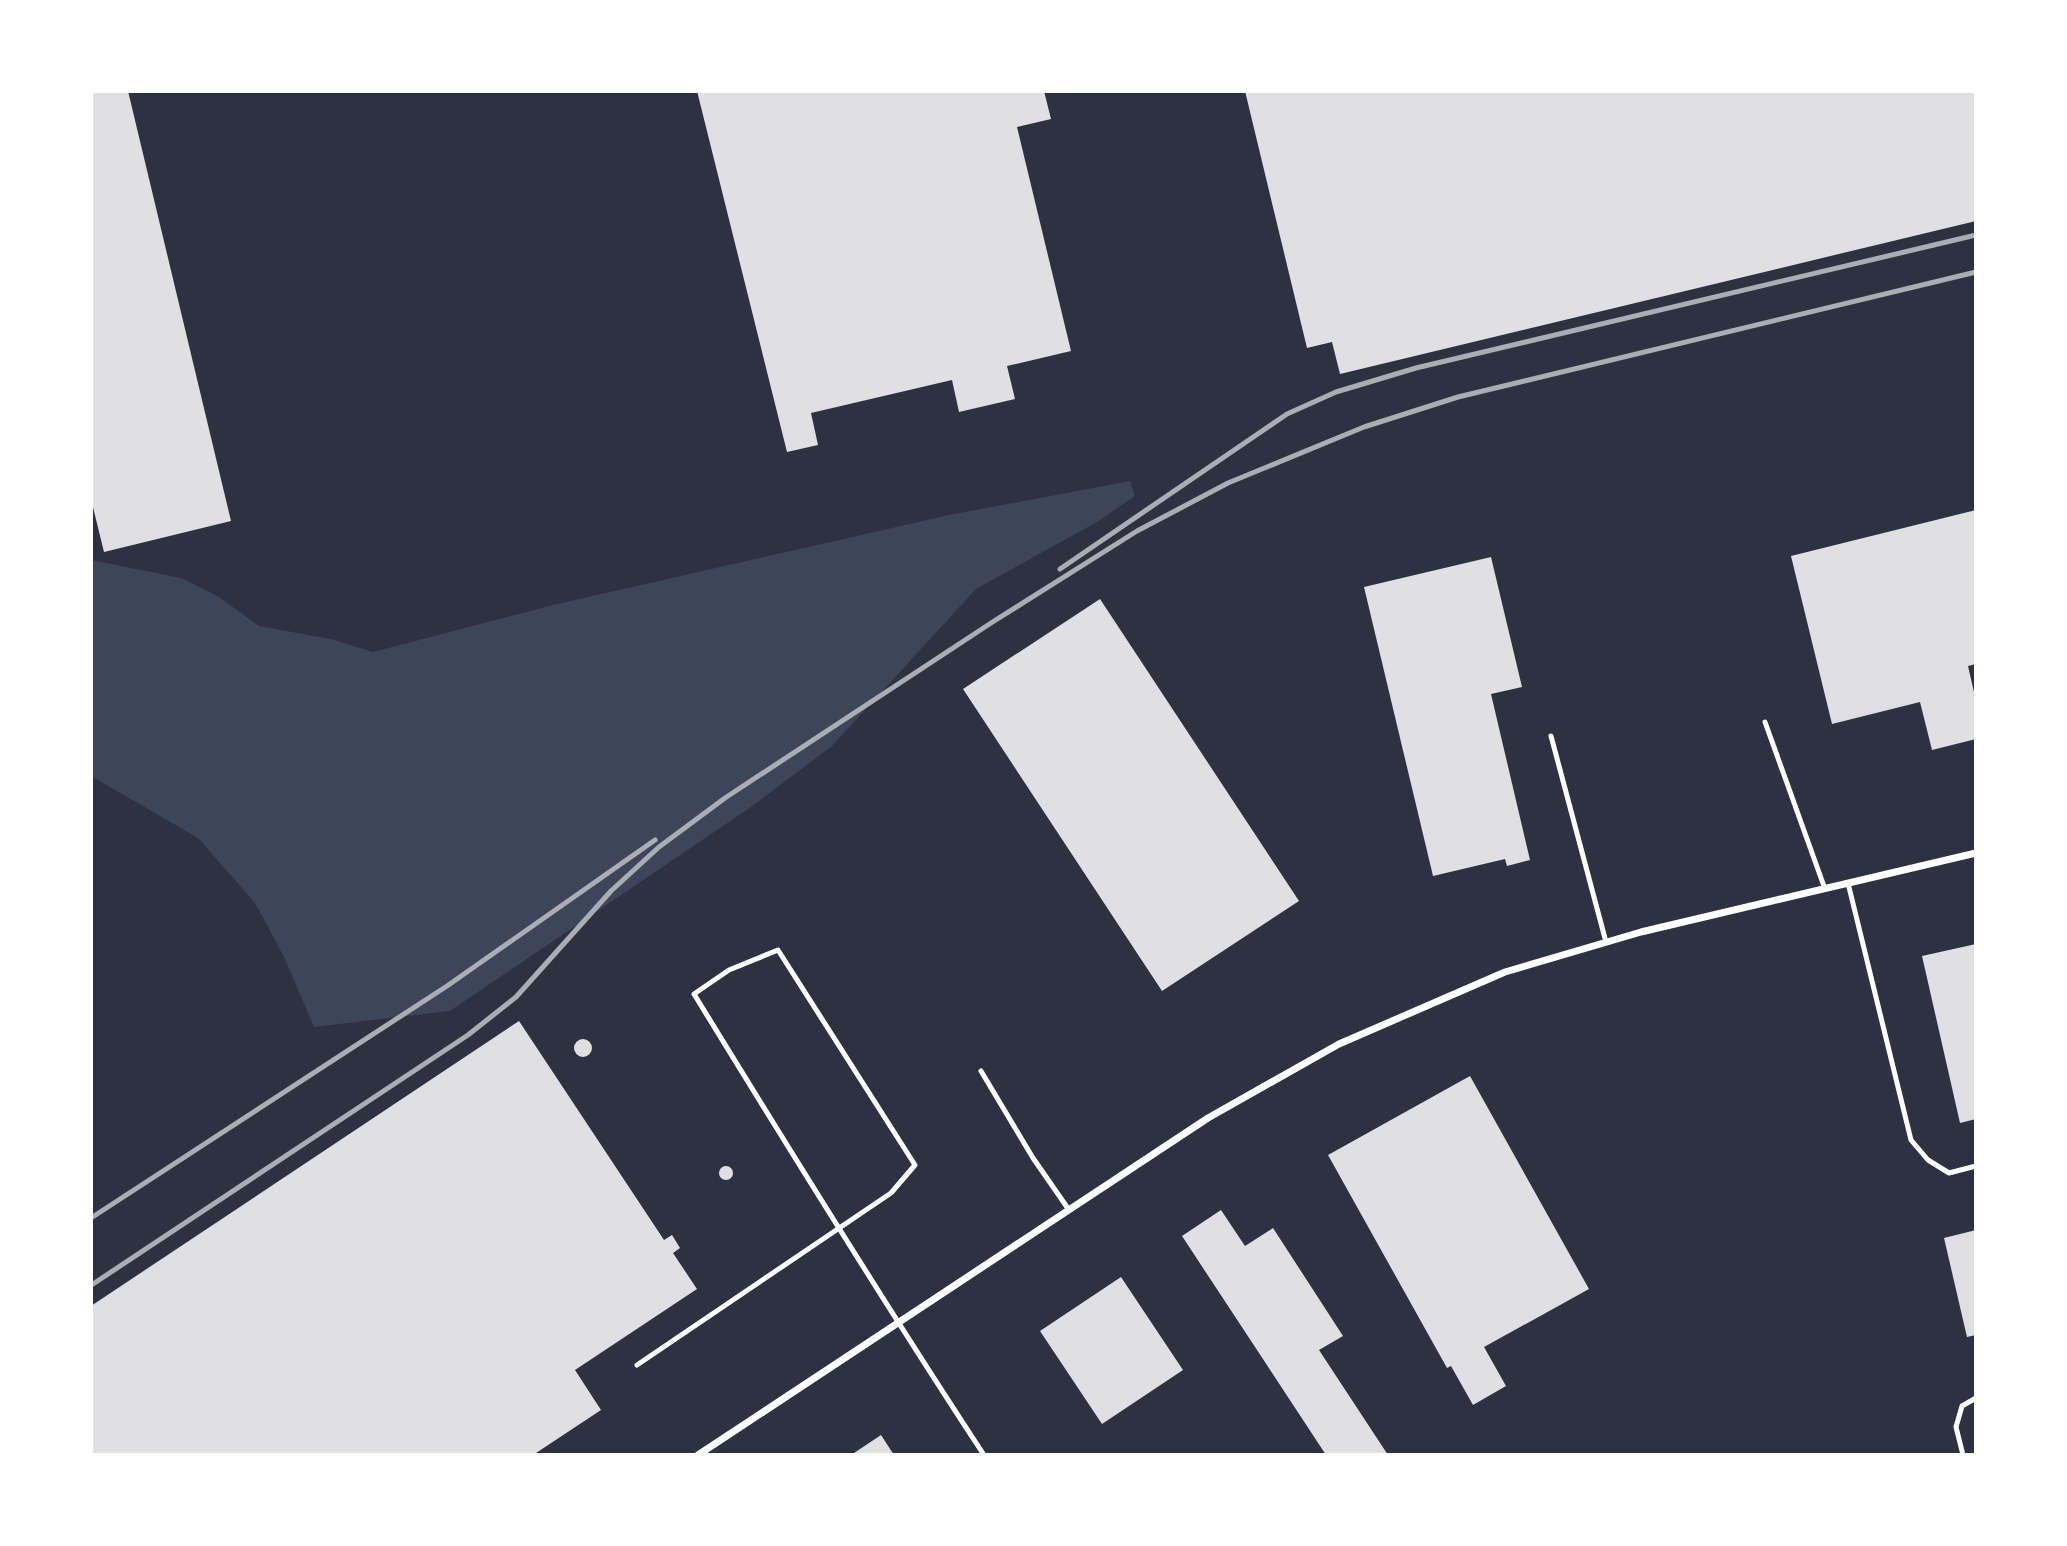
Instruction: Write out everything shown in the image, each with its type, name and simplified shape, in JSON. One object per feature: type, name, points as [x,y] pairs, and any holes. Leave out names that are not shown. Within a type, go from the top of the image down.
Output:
[{"type":"street","points":[[698,1455],[1208,1118],[1339,1044],[1505,972],[1606,942],[1976,853]]},
{"type":"lane","points":[[1765,722],[1825,889]]},
{"type":"lane","points":[[1551,736],[1606,942]]},
{"type":"lane","points":[[1848,883],[1911,1140],[1928,1160],[1948,1173],[1976,1167]]},
{"type":"lane","points":[[637,1365],[837,1227],[891,1193],[915,1166],[778,950],[729,970],[694,994],[837,1227],[897,1324],[984,1455]]},
{"type":"lane","points":[[981,1071],[1033,1158],[1069,1210]]},
{"type":"lane","points":[[1963,1455],[1956,1427],[1962,1406],[1976,1398]]},
{"type":"shaded area","points":[[1130,481],[1135,496],[1097,522],[976,589],[832,746],[751,807],[450,1011],[314,1027],[284,957],[255,903],[198,838],[91,776],[91,560],[181,578],[219,597],[259,626],[331,639],[373,652],[553,605],[949,515]]},
{"type":"building","points":[[91,91],[128,91],[231,521],[104,552],[91,499]]},
{"type":"building","points":[[697,91],[1044,91],[1051,119],[1017,127],[1071,351],[1007,366],[1015,399],[959,412],[952,380],[811,413],[818,445],[787,452]]},
{"type":"building","points":[[1245,91],[1976,91],[1976,221],[1340,374],[1332,342],[1307,348]]},
{"type":"building","points":[[1976,510],[1976,664],[1968,666],[1976,701],[1976,739],[1932,750],[1920,702],[1832,724],[1791,556]]},
{"type":"building","points":[[1491,557],[1522,687],[1491,694],[1530,860],[1507,866],[1505,859],[1433,876],[1364,587]]},
{"type":"building","points":[[1100,599],[1299,901],[1162,991],[963,689]]},
{"type":"building","points":[[1976,944],[1976,1119],[1960,1123],[1922,956]]},
{"type":"building","points":[[519,1021],[664,1240],[672,1235],[680,1248],[673,1253],[697,1289],[575,1370],[601,1410],[533,1455],[91,1455],[91,1306]]},
{"type":"building","points":[[579,1039],[587,1039],[592,1048],[590,1055],[579,1057],[574,1052],[574,1044]]},
{"type":"building","points":[[1470,1076],[1589,1289],[1484,1347],[1506,1386],[1473,1405],[1451,1366],[1447,1368],[1328,1155]]},
{"type":"building","points":[[723,1166],[729,1166],[733,1173],[729,1180],[723,1180],[719,1176],[719,1170]]},
{"type":"building","points":[[1221,1210],[1245,1246],[1273,1228],[1343,1336],[1319,1350],[1388,1455],[1326,1455],[1182,1236]]},
{"type":"building","points":[[1976,1230],[1976,1335],[1967,1337],[1944,1238]]},
{"type":"building","points":[[1121,1277],[1183,1370],[1102,1424],[1040,1331]]},
{"type":"building","points":[[881,1435],[894,1455],[851,1455]]},
{"type":"railway","points":[[1060,569],[1287,414],[1336,392],[1416,368],[1976,235]]},
{"type":"railway","points":[[93,1284],[468,1035],[516,997],[611,891],[659,847],[725,798],[991,623],[1137,531],[1228,483],[1364,427],[1458,397],[1976,272]]},
{"type":"railway","points":[[91,1218],[447,986],[655,840]]}]
